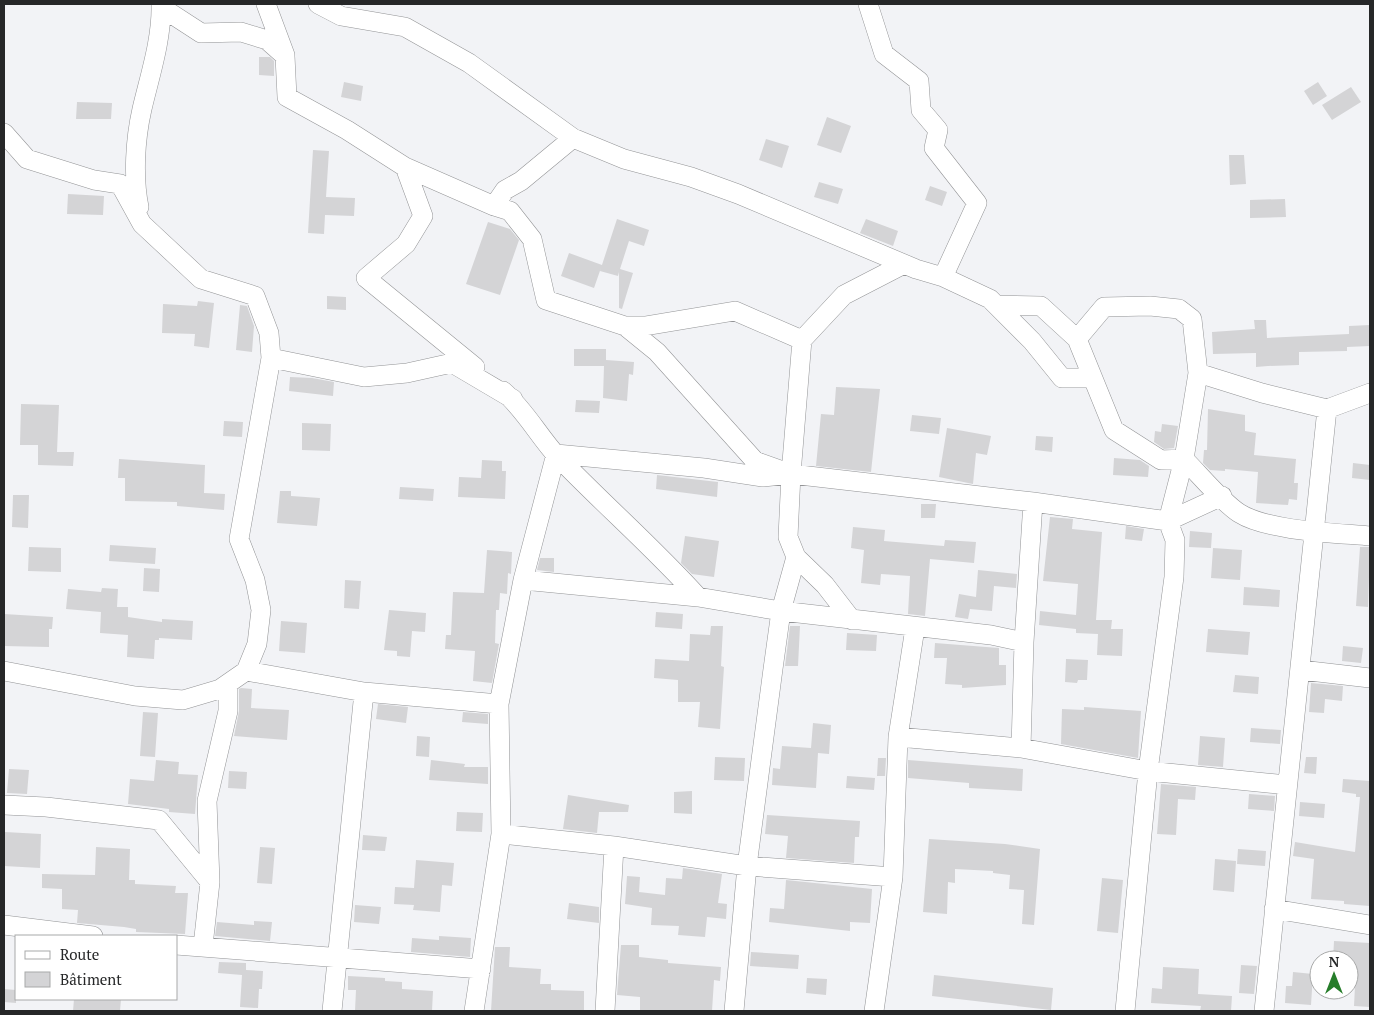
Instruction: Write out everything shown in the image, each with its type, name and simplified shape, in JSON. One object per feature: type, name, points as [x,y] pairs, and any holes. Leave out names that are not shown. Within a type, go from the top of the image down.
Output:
[{"type":"street","points":[[266,4],[286,56],[287,97],[347,130],[405,167],[494,206],[510,211],[532,239],[546,300],[625,326],[645,326],[734,311],[802,340]]},
{"type":"street","points":[[318,4],[341,16],[405,27],[469,62],[573,138],[624,159],[691,177],[738,194],[904,264],[943,276],[990,299],[1032,341],[1062,378],[1092,378]]},
{"type":"street","points":[[868,4],[884,54],[919,81],[921,110],[938,130],[934,148],[977,203],[943,276]]},
{"type":"street","points":[[142,224],[135,185],[138,148],[142,111],[157,45],[161,5],[201,33],[241,32],[268,40],[286,56]]},
{"type":"street","points":[[4,133],[27,159],[94,180],[120,184],[142,224],[201,279],[255,296],[269,333],[271,358],[239,539],[255,580],[261,610],[257,644],[246,672],[220,689],[183,700],[135,696],[4,671]]},
{"type":"street","points":[[494,206],[505,190],[521,181],[573,138]]},
{"type":"street","points":[[405,167],[423,216],[406,244],[366,278],[513,399],[556,454],[642,541],[668,564],[698,597]]},
{"type":"street","points":[[852,620],[825,585],[796,557],[788,537],[802,340],[844,295],[904,264]]},
{"type":"street","points":[[996,306],[1041,306],[1077,339],[1114,430],[1161,460],[1184,459],[1239,513],[1264,523],[1316,532],[1370,536]]},
{"type":"street","points":[[1077,339],[1104,307],[1150,306],[1179,309],[1192,319],[1198,373],[1184,459],[1168,521],[1175,540],[1174,577],[1148,771],[1125,1011]]},
{"type":"street","points":[[625,326],[657,352],[755,461],[791,474]]},
{"type":"street","points":[[271,358],[364,376],[408,373],[452,364],[513,399]]},
{"type":"street","points":[[1198,373],[1262,393],[1327,409],[1370,393]]},
{"type":"street","points":[[1264,1011],[1272,953],[1274,909],[1316,532],[1327,409]]},
{"type":"street","points":[[556,454],[704,468],[763,477],[791,474],[1033,502],[1168,521],[1222,496]]},
{"type":"street","points":[[474,1011],[501,834],[499,704],[523,580],[556,454]]},
{"type":"street","points":[[1021,748],[1024,642],[1033,502]]},
{"type":"street","points":[[734,1011],[747,866],[781,611],[796,557]]},
{"type":"street","points":[[523,580],[698,597],[781,611],[915,628],[991,635],[1024,642]]},
{"type":"street","points":[[874,1011],[892,877],[898,737],[915,628]]},
{"type":"street","points":[[1301,670],[1370,678]]},
{"type":"street","points":[[246,672],[364,692],[499,704]]},
{"type":"street","points":[[203,946],[210,882],[207,801],[228,711],[228,684]]},
{"type":"street","points":[[332,1011],[364,692]]},
{"type":"street","points":[[898,737],[1021,748],[1148,771],[1287,785]]},
{"type":"street","points":[[4,805],[46,807],[159,820],[210,882]]},
{"type":"street","points":[[501,834],[614,846],[747,866],[892,877]]},
{"type":"street","points":[[605,1011],[614,846]]},
{"type":"street","points":[[1274,909],[1370,925]]},
{"type":"street","points":[[4,925],[85,935]]},
{"type":"street","points":[[178,945],[481,970]]},
{"type":"building","points":[[259,57],[270,57],[274,61],[274,76],[259,75]]},
{"type":"building","points":[[344,82],[363,86],[361,101],[341,97]]},
{"type":"building","points":[[1318,82],[1327,96],[1313,105],[1304,91]]},
{"type":"building","points":[[1351,87],[1361,102],[1332,120],[1322,105]]},
{"type":"building","points":[[77,102],[112,103],[111,119],[76,119]]},
{"type":"building","points":[[827,117],[851,126],[841,153],[817,145]]},
{"type":"building","points":[[766,139],[789,146],[782,168],[759,160]]},
{"type":"building","points":[[313,150],[329,151],[326,197],[355,198],[354,216],[325,215],[324,234],[308,233]]},
{"type":"building","points":[[1229,155],[1244,155],[1246,184],[1230,185]]},
{"type":"building","points":[[819,182],[843,189],[838,204],[814,197]]},
{"type":"building","points":[[930,186],[947,192],[942,206],[925,200]]},
{"type":"building","points":[[68,194],[104,196],[103,215],[67,214]]},
{"type":"building","points":[[1285,199],[1286,217],[1250,218],[1250,200]]},
{"type":"building","points":[[617,219],[649,230],[644,246],[629,241],[620,269],[633,273],[622,309],[619,308],[619,272],[618,276],[600,271]]},
{"type":"building","points":[[866,219],[898,231],[893,246],[860,233]]},
{"type":"building","points":[[488,222],[510,229],[519,240],[500,295],[466,284]]},
{"type":"building","points":[[569,253],[602,265],[594,288],[561,276]]},
{"type":"building","points":[[327,296],[346,297],[346,310],[327,309]]},
{"type":"building","points":[[198,301],[214,303],[209,348],[194,346],[195,334],[162,333],[163,304],[197,306]]},
{"type":"building","points":[[240,305],[247,306],[254,326],[252,352],[236,350]]},
{"type":"building","points":[[1254,320],[1266,320],[1267,338],[1349,334],[1349,326],[1370,325],[1370,346],[1347,347],[1347,351],[1299,352],[1299,365],[1256,367],[1256,353],[1213,354],[1212,332],[1255,329]]},
{"type":"building","points":[[574,349],[606,349],[606,360],[634,362],[633,375],[629,374],[627,401],[603,398],[604,366],[574,366]]},
{"type":"building","points":[[290,377],[334,382],[333,396],[289,391]]},
{"type":"building","points":[[836,387],[880,389],[871,472],[816,466],[821,414],[834,415]]},
{"type":"building","points":[[576,400],[600,401],[599,413],[575,412]]},
{"type":"building","points":[[21,404],[59,405],[57,452],[74,452],[73,466],[38,465],[38,445],[20,445]]},
{"type":"building","points":[[1208,409],[1245,415],[1245,431],[1256,433],[1254,455],[1296,459],[1294,483],[1298,483],[1297,500],[1289,499],[1288,505],[1256,503],[1258,472],[1225,469],[1225,471],[1210,470],[1203,463],[1204,450],[1207,450]]},
{"type":"building","points":[[912,415],[941,418],[939,434],[910,431]]},
{"type":"building","points":[[224,421],[243,422],[242,437],[223,436]]},
{"type":"building","points":[[302,423],[331,424],[330,451],[302,450]]},
{"type":"building","points":[[1162,424],[1178,426],[1174,448],[1164,449],[1154,442],[1155,431],[1161,432]]},
{"type":"building","points":[[947,428],[991,436],[987,455],[976,453],[973,484],[939,477]]},
{"type":"building","points":[[1036,436],[1053,437],[1052,452],[1035,450]]},
{"type":"building","points":[[1114,458],[1140,460],[1149,466],[1148,477],[1113,475]]},
{"type":"building","points":[[119,459],[205,465],[204,493],[225,494],[224,510],[177,506],[177,502],[125,501],[125,478],[118,478]]},
{"type":"building","points":[[482,460],[502,461],[502,471],[506,471],[505,499],[458,497],[459,477],[481,478]]},
{"type":"building","points":[[1353,463],[1370,465],[1370,480],[1352,478]]},
{"type":"building","points":[[657,475],[718,482],[717,497],[656,489]]},
{"type":"building","points":[[400,487],[434,489],[433,501],[399,499]]},
{"type":"building","points":[[280,491],[291,491],[291,496],[320,498],[317,526],[277,523]]},
{"type":"building","points":[[13,495],[29,495],[28,528],[12,527]]},
{"type":"building","points":[[921,504],[936,504],[935,518],[921,518]]},
{"type":"building","points":[[1050,517],[1073,519],[1072,529],[1102,532],[1096,620],[1112,620],[1111,629],[1123,629],[1122,656],[1097,655],[1098,634],[1076,633],[1076,629],[1039,625],[1040,611],[1076,615],[1078,584],[1043,581]]},
{"type":"building","points":[[1126,526],[1144,529],[1142,541],[1125,539]]},
{"type":"building","points":[[853,527],[885,530],[884,541],[944,546],[945,540],[976,542],[974,563],[930,559],[925,616],[908,614],[910,576],[881,574],[880,585],[861,583],[864,550],[851,548]]},
{"type":"building","points":[[1190,531],[1212,533],[1211,548],[1189,547]]},
{"type":"building","points":[[685,536],[719,541],[714,577],[692,574],[681,563]]},
{"type":"building","points":[[110,545],[156,548],[155,564],[109,561]]},
{"type":"building","points":[[29,547],[61,548],[61,572],[28,571]]},
{"type":"building","points":[[1360,547],[1370,547],[1368,607],[1356,606]]},
{"type":"building","points":[[1213,548],[1242,550],[1240,580],[1211,578]]},
{"type":"building","points":[[487,550],[512,552],[511,574],[508,573],[507,594],[500,593],[499,610],[496,610],[495,643],[499,644],[492,683],[473,681],[475,651],[445,649],[446,635],[451,635],[453,592],[484,593]]},
{"type":"building","points":[[540,558],[554,558],[554,572],[537,570]]},
{"type":"building","points":[[144,568],[160,569],[159,592],[143,591]]},
{"type":"building","points":[[978,570],[1017,574],[1016,588],[994,586],[992,611],[970,609],[968,619],[955,617],[959,594],[976,597]]},
{"type":"building","points":[[345,580],[361,581],[359,609],[344,608]]},
{"type":"building","points":[[1244,587],[1280,590],[1279,607],[1243,605]]},
{"type":"building","points":[[102,588],[118,589],[117,607],[128,607],[128,617],[162,622],[162,619],[193,621],[192,640],[159,638],[159,640],[155,640],[154,659],[127,657],[128,635],[100,633],[101,612],[66,609],[68,589],[101,592]]},
{"type":"building","points":[[389,610],[426,613],[425,632],[412,631],[410,657],[397,656],[397,651],[384,650]]},
{"type":"building","points":[[656,612],[683,614],[682,629],[655,627]]},
{"type":"building","points":[[4,614],[53,617],[52,629],[49,629],[49,647],[4,646]]},
{"type":"building","points":[[281,621],[307,623],[305,653],[279,651]]},
{"type":"building","points":[[711,626],[723,626],[721,666],[724,667],[720,729],[698,727],[700,702],[678,702],[678,680],[654,678],[655,659],[689,661],[690,634],[710,635]]},
{"type":"building","points":[[790,626],[800,626],[798,666],[785,666]]},
{"type":"building","points":[[1208,629],[1250,632],[1248,655],[1206,652]]},
{"type":"building","points":[[847,633],[877,635],[876,651],[846,650]]},
{"type":"building","points":[[935,643],[999,648],[999,665],[1006,665],[1006,685],[962,688],[962,685],[945,684],[947,658],[934,658]]},
{"type":"building","points":[[1343,646],[1363,648],[1361,663],[1342,661]]},
{"type":"building","points":[[1066,659],[1088,660],[1087,680],[1078,680],[1077,683],[1065,682]]},
{"type":"building","points":[[1235,675],[1259,677],[1258,694],[1233,692]]},
{"type":"building","points":[[1311,683],[1343,686],[1342,701],[1325,699],[1324,713],[1309,712]]},
{"type":"building","points":[[239,689],[252,689],[251,708],[289,710],[287,740],[234,736],[239,711]]},
{"type":"building","points":[[378,704],[408,707],[406,723],[376,719]]},
{"type":"building","points":[[1084,707],[1141,711],[1138,758],[1061,744],[1062,709],[1084,710]]},
{"type":"building","points":[[143,712],[158,713],[155,757],[140,756]]},
{"type":"building","points":[[463,712],[488,714],[488,724],[462,722]]},
{"type":"building","points":[[813,723],[831,725],[829,754],[818,753],[816,788],[772,785],[773,768],[780,769],[782,746],[811,748]]},
{"type":"building","points":[[1251,728],[1281,730],[1280,744],[1250,742]]},
{"type":"building","points":[[417,736],[430,737],[429,757],[416,756]]},
{"type":"building","points":[[1200,736],[1225,738],[1223,767],[1198,765]]},
{"type":"building","points":[[715,757],[745,758],[744,781],[714,780]]},
{"type":"building","points":[[1306,757],[1317,757],[1316,774],[1304,773]]},
{"type":"building","points":[[878,758],[886,758],[885,776],[877,776]]},
{"type":"building","points":[[156,760],[179,762],[178,774],[198,775],[195,814],[169,812],[169,809],[128,804],[130,779],[154,781]]},
{"type":"building","points":[[431,760],[465,764],[464,767],[488,767],[488,784],[429,780]]},
{"type":"building","points":[[908,760],[1023,769],[1022,791],[969,788],[969,783],[908,778]]},
{"type":"building","points":[[9,769],[29,770],[27,794],[7,793]]},
{"type":"building","points":[[229,771],[247,772],[246,789],[228,788]]},
{"type":"building","points":[[847,776],[875,778],[874,790],[846,788]]},
{"type":"building","points":[[1343,779],[1370,781],[1370,906],[1344,904],[1344,901],[1311,899],[1314,859],[1293,856],[1295,842],[1355,852],[1360,797],[1356,797],[1356,794],[1342,792]]},
{"type":"building","points":[[1161,784],[1196,787],[1195,800],[1178,799],[1176,835],[1157,834]]},
{"type":"building","points":[[692,791],[692,814],[674,813],[674,792]]},
{"type":"building","points":[[1249,794],[1275,796],[1274,811],[1248,809]]},
{"type":"building","points":[[568,795],[629,805],[628,812],[599,812],[597,833],[563,829]]},
{"type":"building","points":[[1300,802],[1325,804],[1324,818],[1299,816]]},
{"type":"building","points":[[457,812],[483,813],[482,832],[456,831]]},
{"type":"building","points":[[767,815],[860,821],[859,837],[855,837],[854,863],[786,858],[788,836],[765,834]]},
{"type":"building","points":[[5,832],[41,834],[40,868],[4,866]]},
{"type":"building","points":[[363,835],[387,837],[385,851],[362,850]]},
{"type":"building","points":[[929,839],[1005,844],[1040,849],[1034,925],[1022,924],[1024,890],[1009,889],[1010,875],[993,873],[993,871],[955,869],[955,883],[948,882],[947,914],[923,912]]},
{"type":"building","points":[[96,847],[130,849],[129,880],[135,880],[135,884],[176,886],[175,893],[188,893],[185,934],[136,932],[136,929],[124,927],[77,923],[78,910],[62,909],[62,889],[42,888],[42,874],[95,875]]},
{"type":"building","points":[[260,847],[275,848],[272,884],[257,883]]},
{"type":"building","points":[[1238,849],[1266,851],[1265,866],[1237,864]]},
{"type":"building","points":[[1215,859],[1236,861],[1234,892],[1213,890]]},
{"type":"building","points":[[416,860],[454,863],[452,886],[442,885],[440,912],[413,910],[414,905],[394,904],[395,887],[414,888]]},
{"type":"building","points":[[683,868],[722,874],[718,903],[727,904],[726,919],[707,917],[705,937],[678,935],[679,926],[651,925],[652,908],[625,904],[627,876],[640,877],[639,892],[665,895],[666,878],[682,879]]},
{"type":"building","points":[[1102,878],[1123,880],[1118,933],[1097,931]]},
{"type":"building","points":[[786,880],[872,889],[870,923],[850,922],[850,931],[769,922],[770,908],[784,909]]},
{"type":"building","points":[[569,903],[599,907],[599,923],[567,919]]},
{"type":"building","points":[[355,905],[381,907],[379,924],[354,922]]},
{"type":"building","points":[[254,921],[272,922],[270,941],[215,936],[217,922],[254,925]]},
{"type":"building","points":[[439,936],[471,938],[470,957],[411,952],[412,938],[439,940]]},
{"type":"building","points":[[1334,941],[1370,943],[1370,1007],[1354,1006],[1354,1000],[1359,1000],[1359,950],[1334,950]]},
{"type":"building","points":[[621,945],[639,945],[639,957],[668,960],[668,963],[721,967],[720,981],[714,980],[712,1011],[640,1011],[640,997],[617,995]]},
{"type":"building","points":[[495,947],[510,947],[509,967],[541,969],[540,984],[551,984],[551,990],[584,991],[584,1011],[491,1011]]},
{"type":"building","points":[[751,952],[799,955],[798,969],[750,966]]},
{"type":"building","points":[[219,962],[246,963],[246,970],[263,971],[262,989],[259,989],[258,1008],[240,1007],[242,975],[218,973]]},
{"type":"building","points":[[1241,965],[1257,966],[1254,994],[1239,993]]},
{"type":"building","points":[[1163,967],[1199,969],[1198,994],[1232,996],[1231,1011],[1200,1011],[1201,1006],[1151,1003],[1152,988],[1162,989]]},
{"type":"building","points":[[1293,972],[1309,974],[1309,1000],[1311,1000],[1311,1005],[1285,1003],[1286,986],[1292,986]]},
{"type":"building","points":[[934,975],[1053,988],[1051,1010],[932,996]]},
{"type":"building","points":[[348,976],[385,978],[385,981],[402,982],[402,989],[433,991],[432,1011],[355,1011],[356,990],[348,990]]},
{"type":"building","points":[[807,978],[827,979],[826,995],[806,993]]},
{"type":"building","points":[[4,989],[15,990],[16,1003],[4,1002]]},
{"type":"building","points":[[74,1000],[121,1000],[120,1011],[73,1011]]}]
